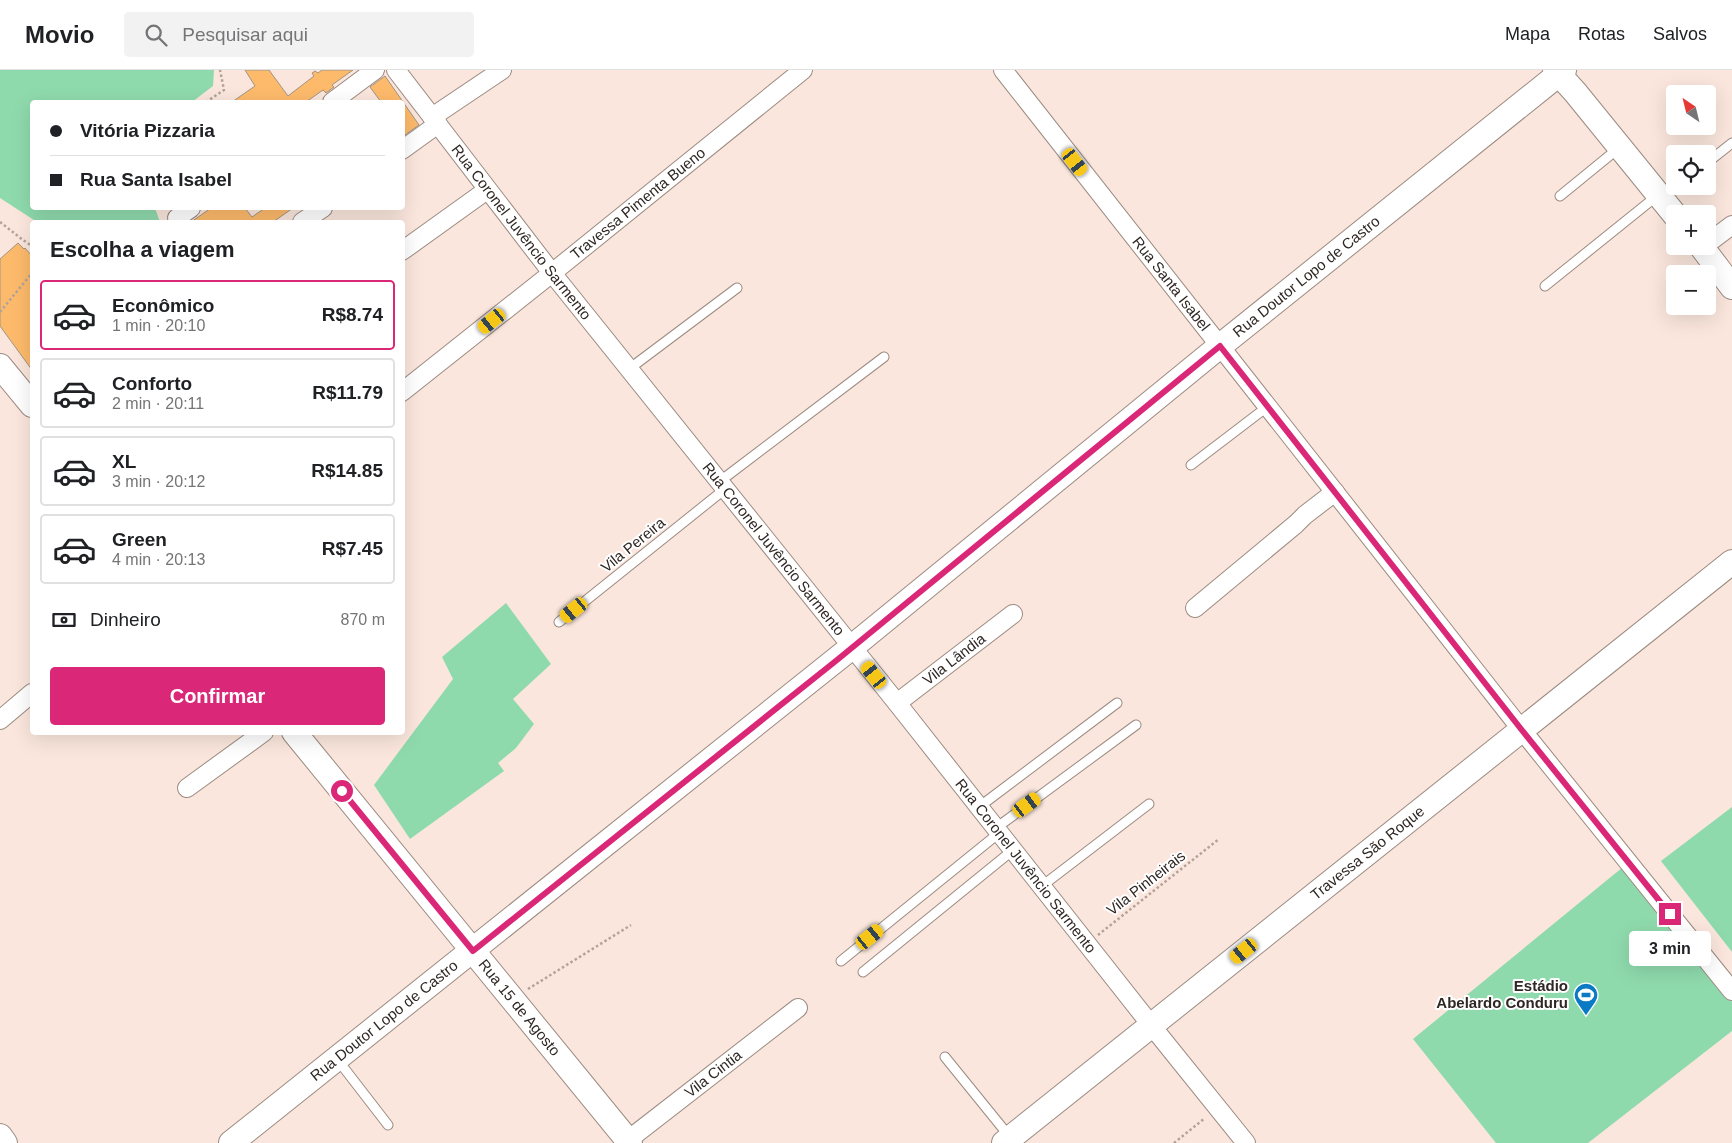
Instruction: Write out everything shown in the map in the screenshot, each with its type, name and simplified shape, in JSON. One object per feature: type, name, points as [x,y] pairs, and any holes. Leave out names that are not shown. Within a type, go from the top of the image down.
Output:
[{"type":"main road","name":"Rua Doutor Lopo de Castro","points":[[231,1143],[852,647],[1559,71]]},
{"type":"main road","points":[[1559,71],[1620,147],[1668,198]]},
{"type":"main road","points":[[1709,255],[1732,287]]},
{"type":"main road","points":[[0,366],[30,403]]},
{"type":"main road","name":"Travessa São Roque","points":[[1007,1140],[1732,562]]},
{"type":"main road","name":"Rua 15 de Agosto","points":[[296,735],[629,1142]]},
{"type":"main road","points":[[0,1136],[5,1143]]},
{"type":"street","points":[[335,100],[375,70]]},
{"type":"street","name":"Rua Coronel Juvêncio Sarmento","points":[[396,70],[552,274],[852,647],[1246,1143]]},
{"type":"street","points":[[405,147],[435,121],[502,70]]},
{"type":"street","name":"Travessa Pimenta Bueno","points":[[405,390],[552,274],[803,70]]},
{"type":"street","name":"Rua Santa Isabel","points":[[1003,70],[1521,729],[1732,991]]},
{"type":"street","points":[[405,249],[487,190]]},
{"type":"street","points":[[176,216],[188,210]]},
{"type":"street","points":[[305,220],[320,210]]},
{"type":"street","points":[[1716,237],[1732,225]]},
{"type":"street","points":[[1195,608],[1334,492]]},
{"type":"street","name":"Vila Lândia","points":[[896,703],[1013,614]]},
{"type":"street","points":[[0,720],[30,696]]},
{"type":"street","points":[[187,788],[260,735]]},
{"type":"street","name":"Vila Cintia","points":[[629,1142],[798,1008]]},
{"type":"lane","points":[[1716,156],[1732,143]]},
{"type":"lane","points":[[1560,196],[1620,147]]},
{"type":"lane","points":[[1544,286],[1668,198]]},
{"type":"lane","points":[[629,369],[737,288]]},
{"type":"lane","name":"Vila Pereira","points":[[559,622],[722,486],[884,357]]},
{"type":"lane","points":[[1191,465],[1267,406]]},
{"type":"lane","points":[[979,807],[1117,703]]},
{"type":"lane","points":[[841,960],[998,831],[1136,725]]},
{"type":"lane","points":[[1042,886],[1149,804]]},
{"type":"lane","points":[[863,972],[1013,850]]},
{"type":"lane","points":[[945,1057],[1007,1140]]},
{"type":"lane","points":[[337,1059],[388,1124]]},
{"type":"path","points":[[209,100],[224,90],[220,70]]},
{"type":"path","points":[[0,222],[30,245]]},
{"type":"path","points":[[0,312],[30,275]]},
{"type":"path","name":"Vila Pinheirais","points":[[1087,944],[1219,840]]},
{"type":"path","points":[[512,999],[631,925]]},
{"type":"path","points":[[1174,1143],[1218,1108]]},
{"type":"green space","points":[[0,70],[214,70],[213,86],[195,100],[30,100],[30,210],[156,210],[159,220],[34,220],[0,198]]},
{"type":"green space","points":[[506,603],[551,664],[513,699],[534,724],[516,748],[498,763],[504,771],[410,839],[374,785],[453,679],[442,657]]},
{"type":"green space","points":[[1732,807],[1732,952],[1661,861]]},
{"type":"green space","name":"Estádio Abelardo Conduru","points":[[1623,867],[1732,1002],[1732,1031],[1588,1143],[1496,1143],[1413,1039]]},
{"type":"building","points":[[245,70],[269,70],[288,96],[314,76],[312,73],[315,71],[318,73],[322,70],[353,70],[332,85],[334,87],[326,93],[323,90],[309,100],[235,100],[255,86]]},
{"type":"building","points":[[385,76],[402,100],[380,100],[370,87]]},
{"type":"building","points":[[405,105],[419,125],[405,135]]},
{"type":"building","points":[[208,210],[247,210],[252,217],[262,210],[290,210],[276,220],[194,220]]},
{"type":"building","points":[[18,243],[30,254],[30,367],[0,326],[0,259]]},
{"type":"place","name":"Estádio Abelardo Conduru","points":[[1586,1016]]},
{"type":"route","points":[[342,791],[473,951],[837,660],[1220,346],[1521,729],[1670,914]]}]
